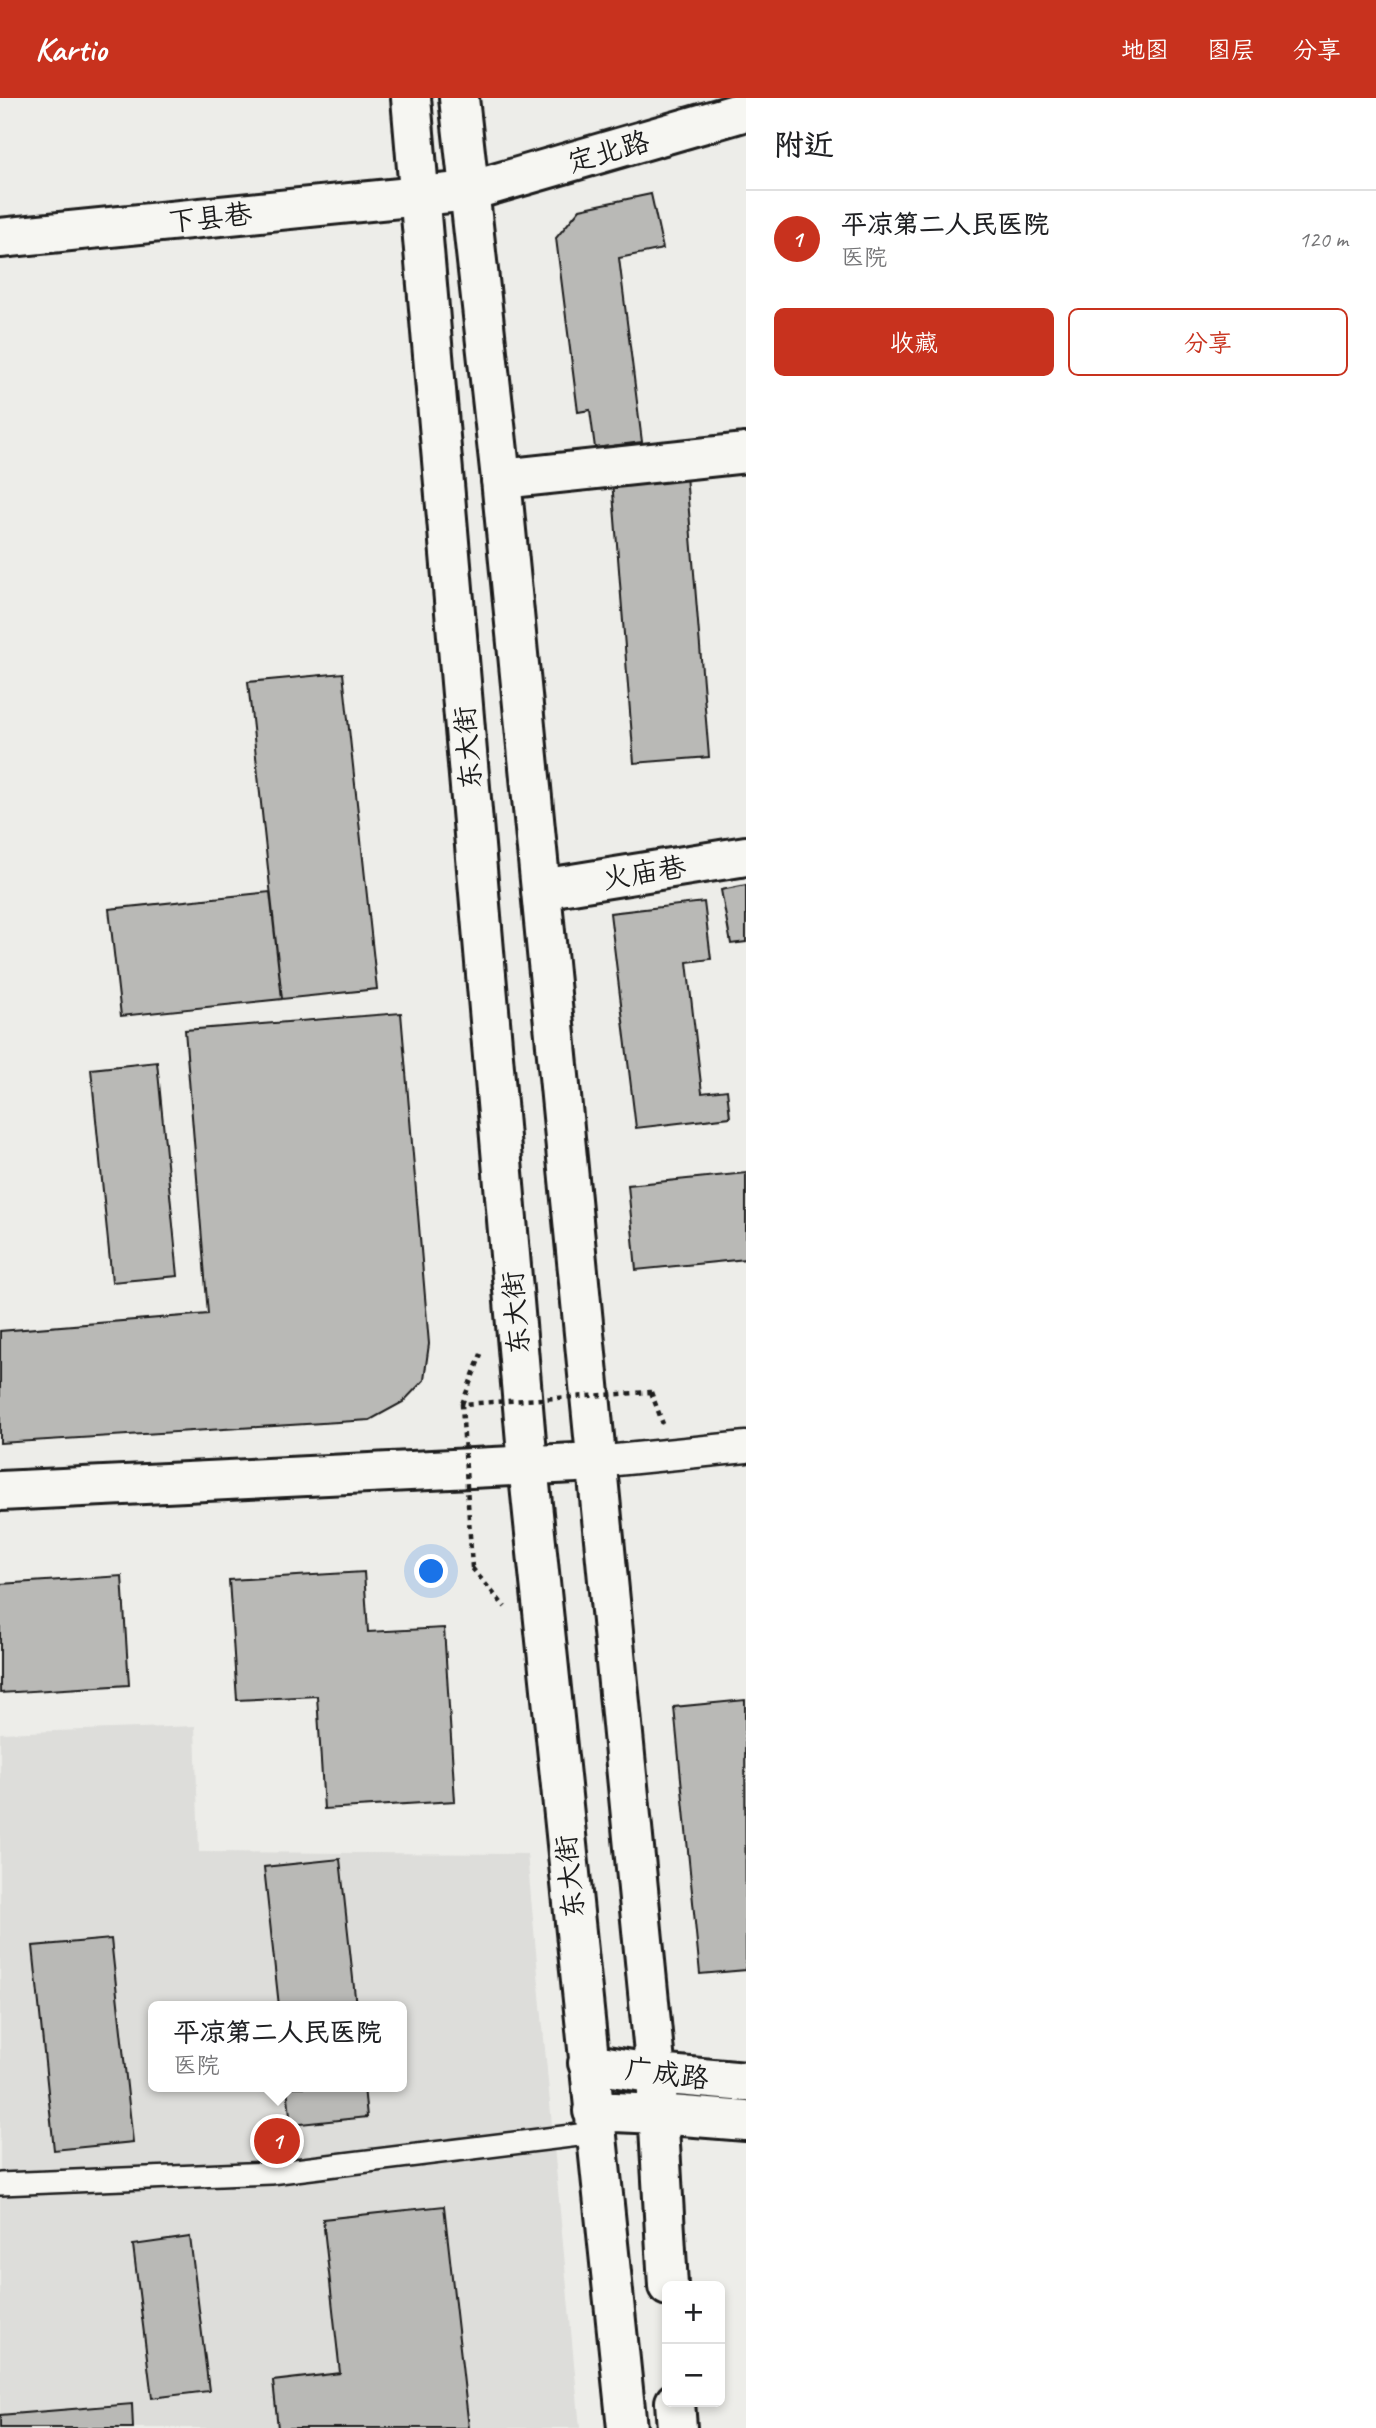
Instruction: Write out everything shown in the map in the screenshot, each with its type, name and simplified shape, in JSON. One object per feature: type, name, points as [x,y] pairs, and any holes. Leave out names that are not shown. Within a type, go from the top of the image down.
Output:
[{"type":"main road","name":"东大街","points":[[411,98],[528,1465],[627,2428]]},
{"type":"main road","points":[[459,98],[501,479],[656,2074],[668,2281]]},
{"type":"main road","name":"定北路","points":[[421,196],[470,191],[746,111]]},
{"type":"main road","name":"下县巷","points":[[0,238],[421,196]]},
{"type":"main road","points":[[501,479],[746,453]]},
{"type":"main road","name":"火庙巷","points":[[541,889],[746,856]]},
{"type":"main road","points":[[0,1491],[596,1462]]},
{"type":"main road","name":"广成路","points":[[588,2063],[656,2074],[746,2082]]},
{"type":"main road","name":"广成路","points":[[594,2122],[658,2114],[746,2122]]},
{"type":"main road","points":[[675,2407],[677,2428]]},
{"type":"street","points":[[596,1462],[746,1447]]},
{"type":"lane","points":[[0,2184],[271,2173],[594,2122]]},
{"type":"path","points":[[472,1568],[462,1404],[651,1392]]},
{"type":"shaded area","points":[[195,1726],[199,1852],[527,1854],[580,2428],[0,2428],[0,1733]]},
{"type":"building","points":[[651,194],[663,249],[619,258],[642,442],[595,448],[590,410],[578,412],[556,238],[580,209]]},
{"type":"building","points":[[686,475],[709,757],[634,763],[612,480]]},
{"type":"building","points":[[343,673],[377,989],[282,999],[248,682]]},
{"type":"building","points":[[746,885],[746,942],[731,944],[721,890]]},
{"type":"building","points":[[270,892],[282,999],[121,1016],[109,909]]},
{"type":"building","points":[[704,902],[711,959],[687,962],[702,1093],[727,1090],[730,1117],[636,1128],[610,913]]},
{"type":"building","points":[[401,1013],[429,1344],[424,1380],[403,1402],[370,1420],[0,1443],[0,1331],[208,1314],[185,1030]]},
{"type":"building","points":[[157,1062],[178,1276],[112,1282],[91,1069]]},
{"type":"building","points":[[746,1173],[746,1259],[636,1270],[628,1185]]},
{"type":"building","points":[[364,1572],[368,1632],[444,1628],[455,1801],[324,1809],[317,1696],[237,1700],[229,1580]]},
{"type":"building","points":[[122,1576],[129,1685],[0,1693],[0,1584]]},
{"type":"building","points":[[745,1700],[746,1970],[700,1974],[674,1707]]},
{"type":"building","points":[[340,1859],[355,2001],[278,2001],[264,1867]]},
{"type":"building","points":[[111,1939],[133,2142],[54,2150],[33,1946]]},
{"type":"building","points":[[288,2092],[364,2092],[367,2117],[291,2125]]},
{"type":"building","points":[[444,2206],[469,2428],[278,2428],[273,2381],[340,2373],[323,2219]]},
{"type":"building","points":[[190,2237],[209,2391],[152,2398],[133,2245]]},
{"type":"building","points":[[132,2404],[133,2428],[0,2428],[0,2415]]},
{"type":"place","name":"平凉第二人民医院","points":[[277,2141]]}]
